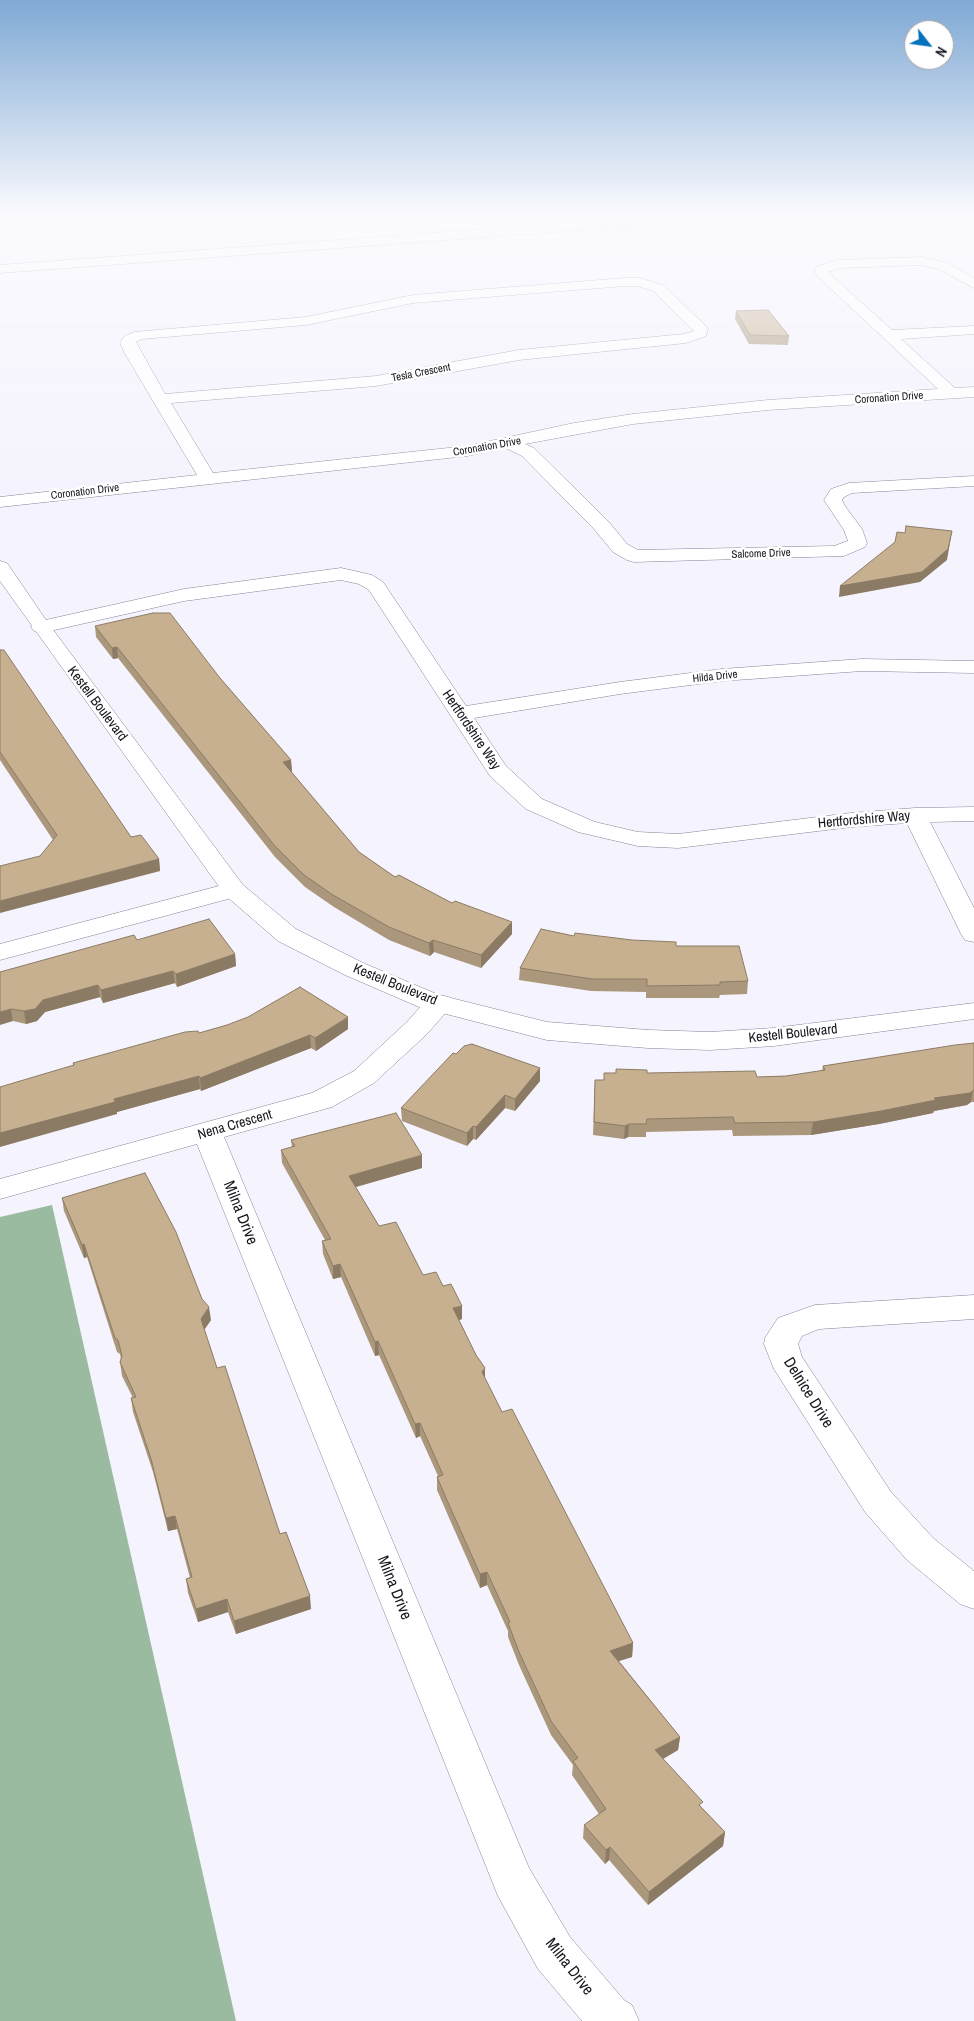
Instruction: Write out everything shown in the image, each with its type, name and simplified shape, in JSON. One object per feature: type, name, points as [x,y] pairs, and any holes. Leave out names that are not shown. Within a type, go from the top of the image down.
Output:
[{"type":"street","name":"Tesla Crescent","points":[[208,479],[132,352],[128,342],[130,338],[139,335],[306,321],[360,310]]},
{"type":"street","name":"Tesla Crescent","points":[[161,399],[376,381],[519,355],[686,338],[701,333],[701,328],[682,310]]},
{"type":"street","points":[[861,310],[952,394]]},
{"type":"street","points":[[888,335],[974,330]]},
{"type":"street","name":"Coronation Drive","points":[[0,502],[412,458],[510,444],[574,428],[633,419],[768,405],[974,392]]},
{"type":"street","name":"Salcome Drive","points":[[510,444],[528,452],[601,525],[620,548],[634,556],[837,552],[858,542],[853,529],[836,507],[833,500],[837,493],[849,488],[974,481]]},
{"type":"street","name":"Kestell Boulevard","points":[[0,567],[40,628],[234,890],[287,935],[354,970],[439,1003],[547,1031],[648,1039],[710,1041],[774,1038],[974,1011]]},
{"type":"street","name":"Hertfordshire Way","points":[[40,628],[184,594],[319,576],[349,576],[365,579],[376,586],[498,771],[534,804],[588,828],[638,839],[678,841],[915,815],[974,814]]},
{"type":"street","name":"Hilda Drive","points":[[459,714],[620,688],[722,675],[862,665],[974,667]]},
{"type":"street","points":[[915,815],[974,934]]},
{"type":"street","points":[[0,952],[234,890]]},
{"type":"street","name":"Nena Crescent","points":[[0,1189],[322,1100],[346,1089],[364,1077],[417,1028],[439,1003]]},
{"type":"street","name":"Milna Drive","points":[[208,1132],[513,1881],[554,1953],[608,2016],[616,2021]]},
{"type":"street","name":"Delnice Drive","points":[[974,1307],[815,1317],[790,1327],[782,1338],[781,1344],[786,1360],[878,1502],[920,1549],[974,1593]]},
{"type":"green space","points":[[52,1205],[236,2021],[0,2021],[0,1217]]},
{"type":"building","points":[[768,310],[789,336],[750,335],[736,311]]},
{"type":"building","points":[[906,526],[952,531],[948,549],[922,572],[840,586],[895,542],[897,532],[905,533]]},
{"type":"building","points":[[153,613],[170,613],[220,678],[291,760],[283,762],[359,852],[395,877],[399,875],[452,903],[455,901],[512,922],[481,955],[433,940],[429,943],[389,927],[333,895],[304,875],[274,845],[117,647],[112,648],[95,626]]},
{"type":"building","points":[[0,650],[4,650],[131,837],[141,835],[159,859],[0,901],[0,866],[40,856],[57,835],[0,752]]},
{"type":"building","points":[[209,919],[235,954],[176,974],[173,971],[101,990],[98,985],[43,1000],[35,1009],[24,1011],[11,1009],[0,1012],[0,972],[134,935],[137,940]]},
{"type":"building","points":[[541,929],[574,936],[575,933],[632,940],[676,942],[676,946],[739,946],[748,981],[720,982],[720,985],[647,986],[647,979],[592,979],[520,968]]},
{"type":"building","points":[[300,987],[348,1017],[315,1038],[310,1035],[200,1078],[199,1076],[114,1099],[115,1102],[0,1133],[0,1087],[74,1065],[73,1063],[185,1032],[198,1031],[199,1033],[227,1025],[248,1017]]},
{"type":"building","points":[[974,1043],[974,1090],[970,1093],[934,1098],[936,1100],[813,1122],[735,1123],[733,1117],[647,1119],[646,1124],[629,1124],[625,1126],[594,1122],[595,1080],[604,1080],[604,1073],[616,1073],[616,1069],[647,1070],[647,1073],[755,1071],[757,1077],[786,1076],[825,1070],[823,1066]]},
{"type":"building","points":[[472,1044],[540,1068],[515,1099],[505,1095],[476,1127],[473,1126],[467,1133],[401,1108],[453,1053],[456,1054],[464,1046]]},
{"type":"building","points":[[396,1113],[422,1155],[349,1176],[379,1226],[396,1222],[423,1275],[436,1272],[443,1286],[451,1284],[462,1306],[453,1308],[476,1355],[485,1368],[482,1372],[502,1412],[512,1409],[633,1643],[610,1651],[680,1737],[655,1750],[703,1802],[699,1805],[725,1832],[649,1892],[610,1847],[606,1850],[584,1825],[606,1809],[573,1761],[578,1758],[551,1721],[519,1652],[508,1623],[510,1622],[487,1572],[480,1574],[450,1507],[437,1477],[443,1475],[420,1423],[415,1424],[378,1341],[375,1342],[340,1264],[333,1266],[322,1241],[331,1239],[281,1150],[295,1146],[291,1140]]},
{"type":"building","points":[[145,1173],[176,1232],[202,1299],[209,1307],[201,1319],[217,1368],[225,1366],[280,1534],[286,1532],[310,1596],[234,1621],[227,1599],[196,1609],[186,1579],[192,1577],[175,1516],[166,1518],[151,1459],[131,1398],[136,1397],[120,1362],[122,1356],[118,1340],[115,1338],[84,1244],[82,1245],[62,1198]]}]
